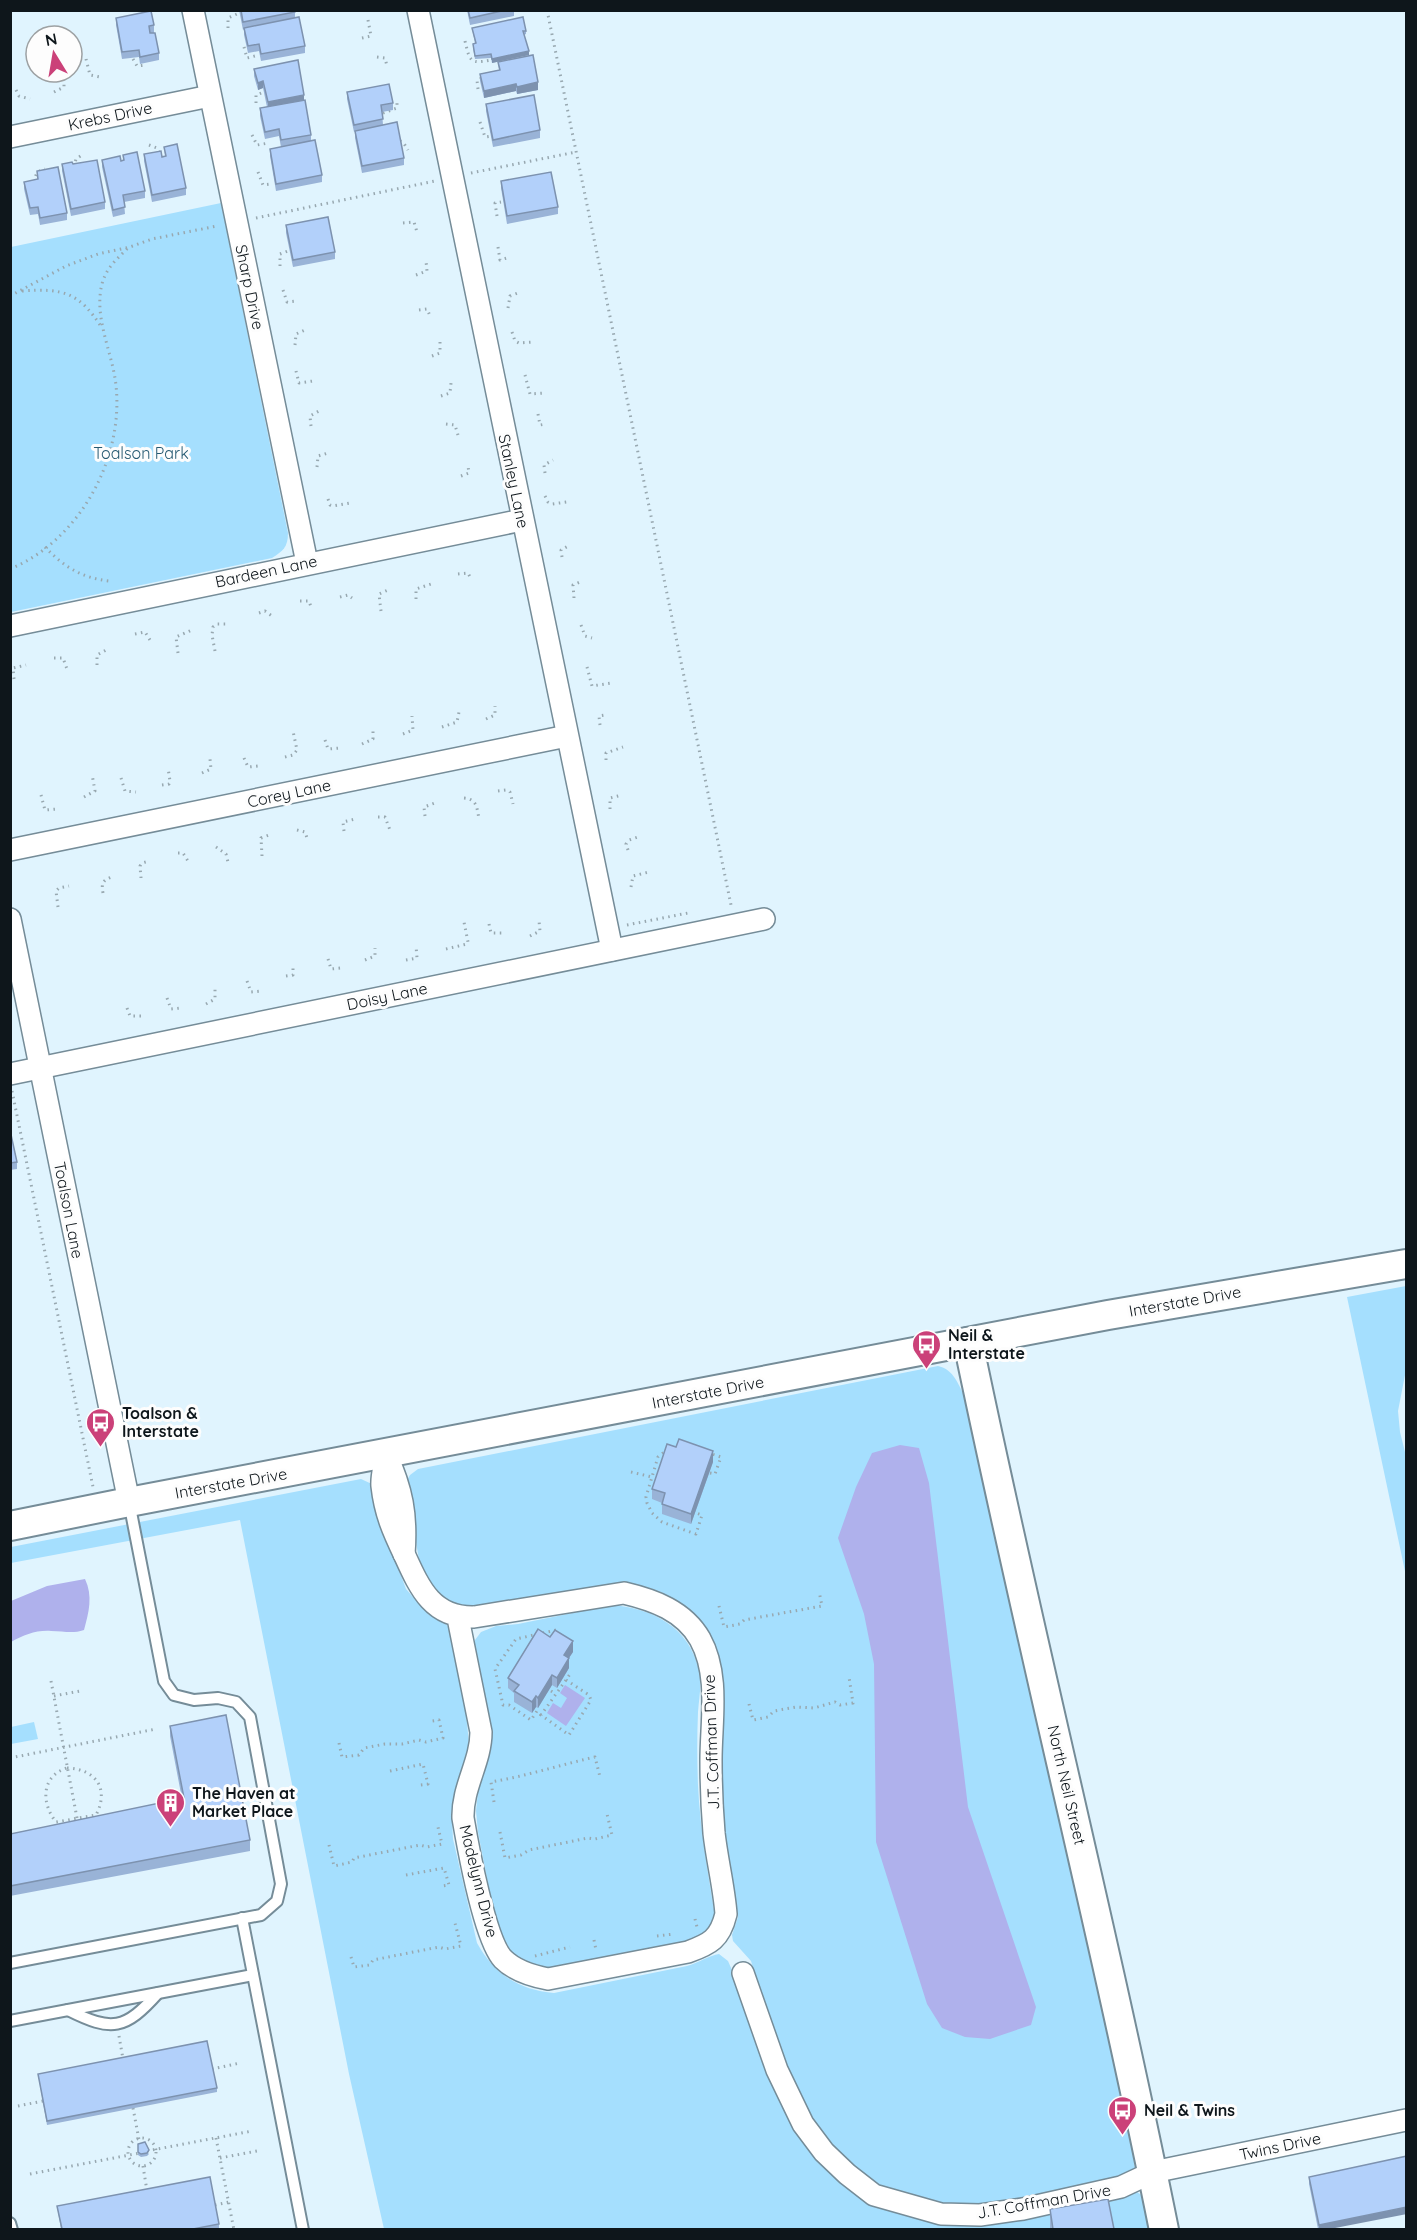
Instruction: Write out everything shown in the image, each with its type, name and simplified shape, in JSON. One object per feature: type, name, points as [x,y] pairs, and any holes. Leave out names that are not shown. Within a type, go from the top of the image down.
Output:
[{"type":"main road","name":"Interstate Drive","points":[[10,1526],[1108,1315],[1407,1264]]},
{"type":"main road","name":"North Neil Street","points":[[968,1342],[996,1478],[1102,1938],[1164,2229]]},
{"type":"street","name":"Sharp Drive","points":[[193,10],[307,562]]},
{"type":"street","name":"Stanley Lane","points":[[418,10],[612,950]]},
{"type":"street","name":"Krebs Drive","points":[[10,137],[210,96]]},
{"type":"street","name":"Bardeen Lane","points":[[10,626],[307,562],[522,520]]},
{"type":"street","name":"Corey Lane","points":[[10,850],[567,736]]},
{"type":"street","name":"Toalson Lane","points":[[10,919],[129,1502]]},
{"type":"street","name":"Doisy Lane","points":[[11,1080],[41,1068],[764,919]]},
{"type":"street","points":[[386,1454],[398,1480],[406,1525],[404,1555],[415,1580],[425,1595],[437,1607],[458,1618]]},
{"type":"street","name":"J.T. Coffman Drive","points":[[458,1618],[505,1614],[624,1593],[645,1598],[668,1608],[691,1626],[704,1648],[711,1674],[714,1832],[726,1914],[723,1927],[716,1938]]},
{"type":"street","name":"Madelynn Drive","points":[[458,1618],[481,1732],[481,1748],[464,1796],[463,1818],[484,1914],[492,1940],[501,1958],[523,1972],[548,1979],[688,1952],[716,1938]]},
{"type":"street","name":"J.T. Coffman Drive","points":[[743,1973],[777,2070],[803,2124],[824,2152],[874,2195],[941,2214],[980,2216],[1023,2209],[1121,2187],[1153,2172]]},
{"type":"street","name":"Twins Drive","points":[[1153,2172],[1407,2120]]},
{"type":"lane","points":[[10,1963],[261,1915],[277,1901],[281,1884],[250,1717],[236,1702],[218,1698],[194,1700],[174,1695],[164,1681],[129,1502]]},
{"type":"lane","points":[[242,1918],[303,2229]]},
{"type":"lane","points":[[10,2021],[253,1975]]},
{"type":"lane","points":[[68,2010],[93,2023],[118,2025],[140,2013],[158,1992]]},
{"type":"lane","points":[[10,2223],[12,2229]]},
{"type":"path","points":[[547,10],[731,905],[720,907]]},
{"type":"path","points":[[228,28],[228,18],[237,14]]},
{"type":"path","points":[[362,38],[371,36],[368,20]]},
{"type":"path","points":[[465,41],[468,57],[472,61],[491,60]]},
{"type":"path","points":[[244,47],[247,58],[259,55]]},
{"type":"path","points":[[376,57],[385,58],[387,66]]},
{"type":"path","points":[[133,58],[137,66],[146,65]]},
{"type":"path","points":[[86,59],[90,75],[100,76]]},
{"type":"path","points":[[478,89],[478,78],[488,76]]},
{"type":"path","points":[[54,92],[64,87],[64,84]]},
{"type":"path","points":[[16,90],[19,96],[30,99]]},
{"type":"path","points":[[256,103],[256,95],[264,92]]},
{"type":"path","points":[[383,112],[397,108],[397,99]]},
{"type":"path","points":[[480,122],[485,137],[492,136]]},
{"type":"path","points":[[252,135],[257,145],[269,143]]},
{"type":"path","points":[[400,141],[408,150]]},
{"type":"path","points":[[149,145],[157,148],[162,159]]},
{"type":"path","points":[[464,175],[576,152]]},
{"type":"path","points":[[74,171],[76,159],[82,155]]},
{"type":"path","points":[[35,187],[35,175],[45,169]]},
{"type":"path","points":[[258,172],[263,185],[271,184]]},
{"type":"path","points":[[251,219],[442,179]]},
{"type":"path","points":[[497,216],[495,203],[501,202]]},
{"type":"path","points":[[403,223],[414,222],[417,232]]},
{"type":"path","points":[[10,296],[66,266],[98,254],[130,247],[152,239],[223,225]]},
{"type":"path","points":[[10,569],[25,563],[63,533],[97,484],[110,452],[117,414],[116,395],[115,380],[103,329],[101,285],[108,268],[130,247]]},
{"type":"path","points":[[498,247],[500,260],[507,258]]},
{"type":"path","points":[[280,266],[280,254],[288,251]]},
{"type":"path","points":[[416,275],[427,271],[426,261]]},
{"type":"path","points":[[20,292],[57,290],[83,303],[103,329]]},
{"type":"path","points":[[283,290],[287,302],[296,301]]},
{"type":"path","points":[[508,308],[510,296],[519,293]]},
{"type":"path","points":[[419,310],[427,309],[431,318]]},
{"type":"path","points":[[295,345],[296,334],[305,330]]},
{"type":"path","points":[[512,332],[515,341],[519,343],[533,342]]},
{"type":"path","points":[[432,356],[440,353],[440,342]]},
{"type":"path","points":[[296,371],[299,383],[313,381]]},
{"type":"path","points":[[525,375],[530,394],[545,393]]},
{"type":"path","points":[[441,396],[450,393],[451,383]]},
{"type":"path","points":[[311,426],[310,416],[319,411]]},
{"type":"path","points":[[538,414],[540,425],[546,424]]},
{"type":"path","points":[[446,424],[455,424],[458,435]]},
{"type":"path","points":[[316,467],[318,456],[328,453]]},
{"type":"path","points":[[545,473],[544,465],[553,460]]},
{"type":"path","points":[[461,476],[469,473],[468,466]]},
{"type":"path","points":[[545,496],[552,504],[567,502]]},
{"type":"path","points":[[328,499],[330,505],[333,506],[350,502]]},
{"type":"path","points":[[562,557],[561,550],[570,545]]},
{"type":"path","points":[[45,547],[58,561],[74,572],[93,579],[109,581]]},
{"type":"path","points":[[458,574],[468,573],[471,579]]},
{"type":"path","points":[[574,598],[573,585],[580,582]]},
{"type":"path","points":[[416,599],[414,592],[431,584]]},
{"type":"path","points":[[381,611],[379,594],[388,590]]},
{"type":"path","points":[[340,597],[348,595],[352,598]]},
{"type":"path","points":[[300,601],[309,601],[311,607]]},
{"type":"path","points":[[259,613],[265,611],[272,616]]},
{"type":"path","points":[[215,651],[213,627],[217,624],[227,624]]},
{"type":"path","points":[[581,625],[585,636],[592,638]]},
{"type":"path","points":[[178,653],[176,637],[192,630]]},
{"type":"path","points":[[135,634],[145,632],[150,640]]},
{"type":"path","points":[[97,665],[97,656],[108,649]]},
{"type":"path","points":[[54,658],[63,658],[68,669]]},
{"type":"path","points":[[14,680],[13,668],[26,665]]},
{"type":"path","points":[[587,667],[592,686],[612,683]]},
{"type":"path","points":[[486,719],[495,715],[495,706]]},
{"type":"path","points":[[442,727],[457,722],[459,712]]},
{"type":"path","points":[[600,725],[599,716],[605,715]]},
{"type":"path","points":[[403,734],[413,730],[412,716]]},
{"type":"path","points":[[362,744],[374,739],[373,730]]},
{"type":"path","points":[[285,757],[293,755],[297,750],[293,731]]},
{"type":"path","points":[[325,740],[328,749],[340,748]]},
{"type":"path","points":[[606,760],[606,753],[623,747]]},
{"type":"path","points":[[244,758],[248,767],[258,766]]},
{"type":"path","points":[[201,773],[211,769],[210,759]]},
{"type":"path","points":[[162,785],[169,784],[168,768]]},
{"type":"path","points":[[84,796],[95,791],[92,774]]},
{"type":"path","points":[[121,778],[125,791],[136,792]]},
{"type":"path","points":[[498,791],[510,792],[513,804]]},
{"type":"path","points":[[41,795],[45,810],[57,808]]},
{"type":"path","points":[[610,809],[610,798],[622,795]]},
{"type":"path","points":[[464,798],[475,802],[479,819]]},
{"type":"path","points":[[425,816],[424,807],[435,803]]},
{"type":"path","points":[[378,817],[385,817],[390,830]]},
{"type":"path","points":[[344,831],[344,822],[355,819]]},
{"type":"path","points":[[297,830],[305,832],[308,841]]},
{"type":"path","points":[[262,856],[261,838],[272,834]]},
{"type":"path","points":[[628,850],[626,844],[629,840],[638,837]]},
{"type":"path","points":[[216,847],[226,854],[228,862]]},
{"type":"path","points":[[178,853],[183,854],[188,861]]},
{"type":"path","points":[[141,878],[140,866],[149,861]]},
{"type":"path","points":[[631,887],[633,876],[649,872]]},
{"type":"path","points":[[103,892],[102,883],[112,877]]},
{"type":"path","points":[[58,908],[56,891],[69,886]]},
{"type":"path","points":[[621,926],[698,911]]},
{"type":"path","points":[[530,936],[540,931],[539,921]]},
{"type":"path","points":[[447,949],[466,944],[464,922]]},
{"type":"path","points":[[489,924],[491,933],[502,933]]},
{"type":"path","points":[[406,960],[417,957],[416,946]]},
{"type":"path","points":[[365,960],[375,956],[375,948]]},
{"type":"path","points":[[328,959],[331,969],[341,968]]},
{"type":"path","points":[[286,976],[293,975],[293,964]]},
{"type":"path","points":[[247,981],[251,992],[262,991]]},
{"type":"path","points":[[206,1004],[215,999],[215,989]]},
{"type":"path","points":[[167,998],[171,1009],[181,1008]]},
{"type":"path","points":[[127,1008],[130,1016],[141,1016]]},
{"type":"path","points":[[11,1080],[94,1493]]},
{"type":"path","points":[[670,1448],[658,1457],[646,1497],[648,1508],[657,1518],[696,1534],[702,1515],[696,1513]]},
{"type":"path","points":[[704,1451],[721,1457],[715,1474],[710,1473]]},
{"type":"path","points":[[631,1472],[652,1477]]},
{"type":"path","points":[[719,1606],[724,1627],[740,1624],[744,1620],[822,1606],[819,1591]]},
{"type":"path","points":[[556,1630],[516,1639],[495,1669],[503,1706],[509,1705],[531,1720],[537,1711],[569,1735],[591,1700],[590,1695],[566,1680]]},
{"type":"path","points":[[541,1715],[570,1674]]},
{"type":"path","points":[[749,1704],[753,1720],[768,1717],[774,1711],[796,1707],[814,1708],[835,1702],[840,1706],[853,1703],[849,1677]]},
{"type":"path","points":[[51,1681],[77,1818]]},
{"type":"path","points":[[54,1696],[80,1691]]},
{"type":"path","points":[[551,1691],[556,1694]]},
{"type":"path","points":[[339,1743],[342,1757],[358,1755],[364,1748],[385,1744],[402,1744],[419,1740],[426,1743],[443,1738],[439,1720],[432,1721]]},
{"type":"path","points":[[10,1758],[156,1729]]},
{"type":"path","points":[[494,1802],[491,1782],[525,1776],[559,1765],[595,1757],[600,1777]]},
{"type":"path","points":[[390,1771],[423,1764],[428,1784],[420,1785]]},
{"type":"path","points":[[68,1768],[84,1771],[95,1778],[100,1786],[100,1801],[96,1815],[56,1822],[45,1803],[46,1786],[55,1774],[68,1768]]},
{"type":"path","points":[[500,1832],[505,1858],[521,1855],[529,1850],[612,1835],[607,1814]]},
{"type":"path","points":[[329,1845],[334,1866],[352,1862],[354,1858],[420,1845],[427,1847],[442,1844],[437,1823]]},
{"type":"path","points":[[406,1875],[444,1868],[449,1885],[443,1886]]},
{"type":"path","points":[[351,1957],[354,1967],[370,1965],[373,1960],[439,1947],[445,1949],[461,1946],[456,1923]]},
{"type":"path","points":[[527,1958],[570,1947]]},
{"type":"path","points":[[118,2034],[124,2061]]},
{"type":"path","points":[[212,2069],[240,2063]]},
{"type":"path","points":[[18,2106],[43,2102]]},
{"type":"path","points":[[133,2108],[141,2152]]},
{"type":"path","points":[[30,2174],[252,2131]]},
{"type":"path","points":[[139,2138],[152,2141],[156,2150],[151,2163],[142,2166],[133,2164],[127,2155],[130,2142],[139,2138]]},
{"type":"path","points":[[216,2138],[234,2229]]},
{"type":"path","points":[[220,2158],[257,2151]]},
{"type":"path","points":[[142,2166],[147,2193]]},
{"type":"path","points":[[215,2205],[229,2202]]},
{"type":"green space","name":"Toalson Park","points":[[221,203],[288,533],[286,545],[272,558],[11,612],[11,247]]},
{"type":"green space","points":[[1406,1286],[1406,1370],[1398,1411],[1406,1456],[1406,1576],[1347,1297]]},
{"type":"green space","points":[[938,1366],[950,1373],[963,1393],[1076,1880],[1118,2075],[1136,2173],[1004,2206],[945,2205],[883,2187],[840,2153],[814,2122],[777,2047],[751,1961],[733,1941],[732,1935],[738,1917],[725,1837],[720,1766],[722,1681],[717,1649],[705,1628],[680,1603],[661,1592],[623,1584],[605,1585],[487,1609],[457,1606],[432,1589],[420,1566],[406,1482],[410,1475],[418,1469]]},
{"type":"green space","points":[[361,1479],[374,1485],[406,1589],[428,1614],[447,1625],[453,1638],[465,1702],[469,1744],[453,1801],[453,1839],[477,1943],[500,1972],[519,1984],[554,1993],[687,1966],[719,1954],[728,1961],[735,1977],[781,2097],[896,2212],[954,2225],[1137,2192],[1143,2196],[1149,2229],[384,2229],[349,2074],[240,1520],[11,1563],[11,1547]]},
{"type":"green space","points":[[612,1605],[641,1610],[667,1623],[687,1643],[699,1671],[697,1739],[699,1801],[715,1916],[706,1932],[690,1941],[553,1969],[535,1966],[522,1961],[511,1951],[496,1925],[478,1832],[476,1811],[478,1791],[491,1744],[474,1652],[475,1640],[481,1632],[496,1626],[518,1624]]},
{"type":"green space","points":[[34,1722],[38,1739],[11,1744],[11,1727]]},
{"type":"shaded area","points":[[900,1445],[919,1448],[929,1483],[968,1807],[1036,2007],[1031,2025],[990,2039],[965,2037],[942,2028],[927,2004],[876,1842],[874,1664],[864,1614],[838,1538],[856,1487],[872,1453]]},
{"type":"shaded area","points":[[85,1579],[90,1598],[84,1630],[40,1631],[11,1642],[11,1601],[47,1586]]},
{"type":"shaded area","points":[[565,1685],[585,1698],[566,1726],[547,1713],[553,1703],[561,1708],[567,1698],[560,1693]]},
{"type":"building","points":[[241,10],[295,10],[295,12],[243,22]]},
{"type":"building","points":[[468,10],[506,10],[470,18]]},
{"type":"building","points":[[151,11],[154,25],[149,26],[150,33],[155,33],[159,53],[140,57],[139,50],[122,52],[116,18]]},
{"type":"building","points":[[299,17],[305,46],[261,54],[259,44],[248,46],[244,28]]},
{"type":"building","points":[[523,17],[526,31],[523,31],[529,51],[492,59],[491,54],[475,56],[473,44],[476,43],[472,28]]},
{"type":"building","points":[[533,55],[538,82],[484,91],[480,74],[500,70],[498,62]]},
{"type":"building","points":[[298,60],[304,95],[268,102],[263,81],[258,83],[254,69]]},
{"type":"building","points":[[389,84],[393,103],[381,105],[383,119],[354,125],[347,92]]},
{"type":"building","points":[[534,95],[540,130],[493,140],[486,104]]},
{"type":"building","points":[[305,100],[311,135],[281,140],[279,129],[265,132],[260,108]]},
{"type":"building","points":[[397,122],[404,158],[362,166],[355,131]]},
{"type":"building","points":[[315,140],[322,175],[276,184],[270,149]]},
{"type":"building","points":[[177,144],[186,188],[152,195],[144,154],[161,151],[162,157],[166,156],[164,147]]},
{"type":"building","points":[[137,152],[145,191],[123,195],[125,207],[113,210],[102,160],[120,156],[121,161],[124,160],[123,155]]},
{"type":"building","points":[[97,160],[105,202],[71,209],[62,164]]},
{"type":"building","points":[[58,167],[67,213],[40,218],[38,207],[30,208],[24,182],[38,179],[37,171]]},
{"type":"building","points":[[551,172],[558,207],[507,216],[501,181]]},
{"type":"building","points":[[328,217],[335,252],[293,260],[286,225]]},
{"type":"building","points":[[10,1130],[17,1162],[10,1163]]},
{"type":"building","points":[[679,1439],[713,1451],[691,1514],[662,1504],[665,1493],[652,1489],[667,1444],[676,1447]]},
{"type":"building","points":[[538,1629],[550,1637],[555,1630],[573,1641],[564,1655],[569,1658],[557,1678],[552,1675],[538,1698],[536,1696],[532,1702],[514,1691],[519,1685],[508,1678]]},
{"type":"building","name":"The Haven at Market Place","points":[[226,1715],[250,1840],[10,1886],[10,1834],[184,1798],[170,1726]]},
{"type":"building","points":[[207,2041],[217,2088],[47,2121],[38,2074]]},
{"type":"building","points":[[145,2142],[149,2150],[141,2154],[138,2152],[138,2144]]},
{"type":"building","points":[[1407,2156],[1407,2207],[1319,2225],[1309,2177]]},
{"type":"building","points":[[210,2177],[219,2224],[193,2229],[62,2229],[57,2206]]},
{"type":"building","points":[[1108,2199],[1114,2229],[1053,2229],[1050,2209]]},
{"type":"place","name":"Neil & Interstate","points":[[927,1370]]},
{"type":"place","name":"Toalson & Interstate","points":[[101,1448]]},
{"type":"place","name":"The Haven at Market Place","points":[[171,1828]]},
{"type":"place","name":"Neil & Twins","points":[[1123,2136]]}]
